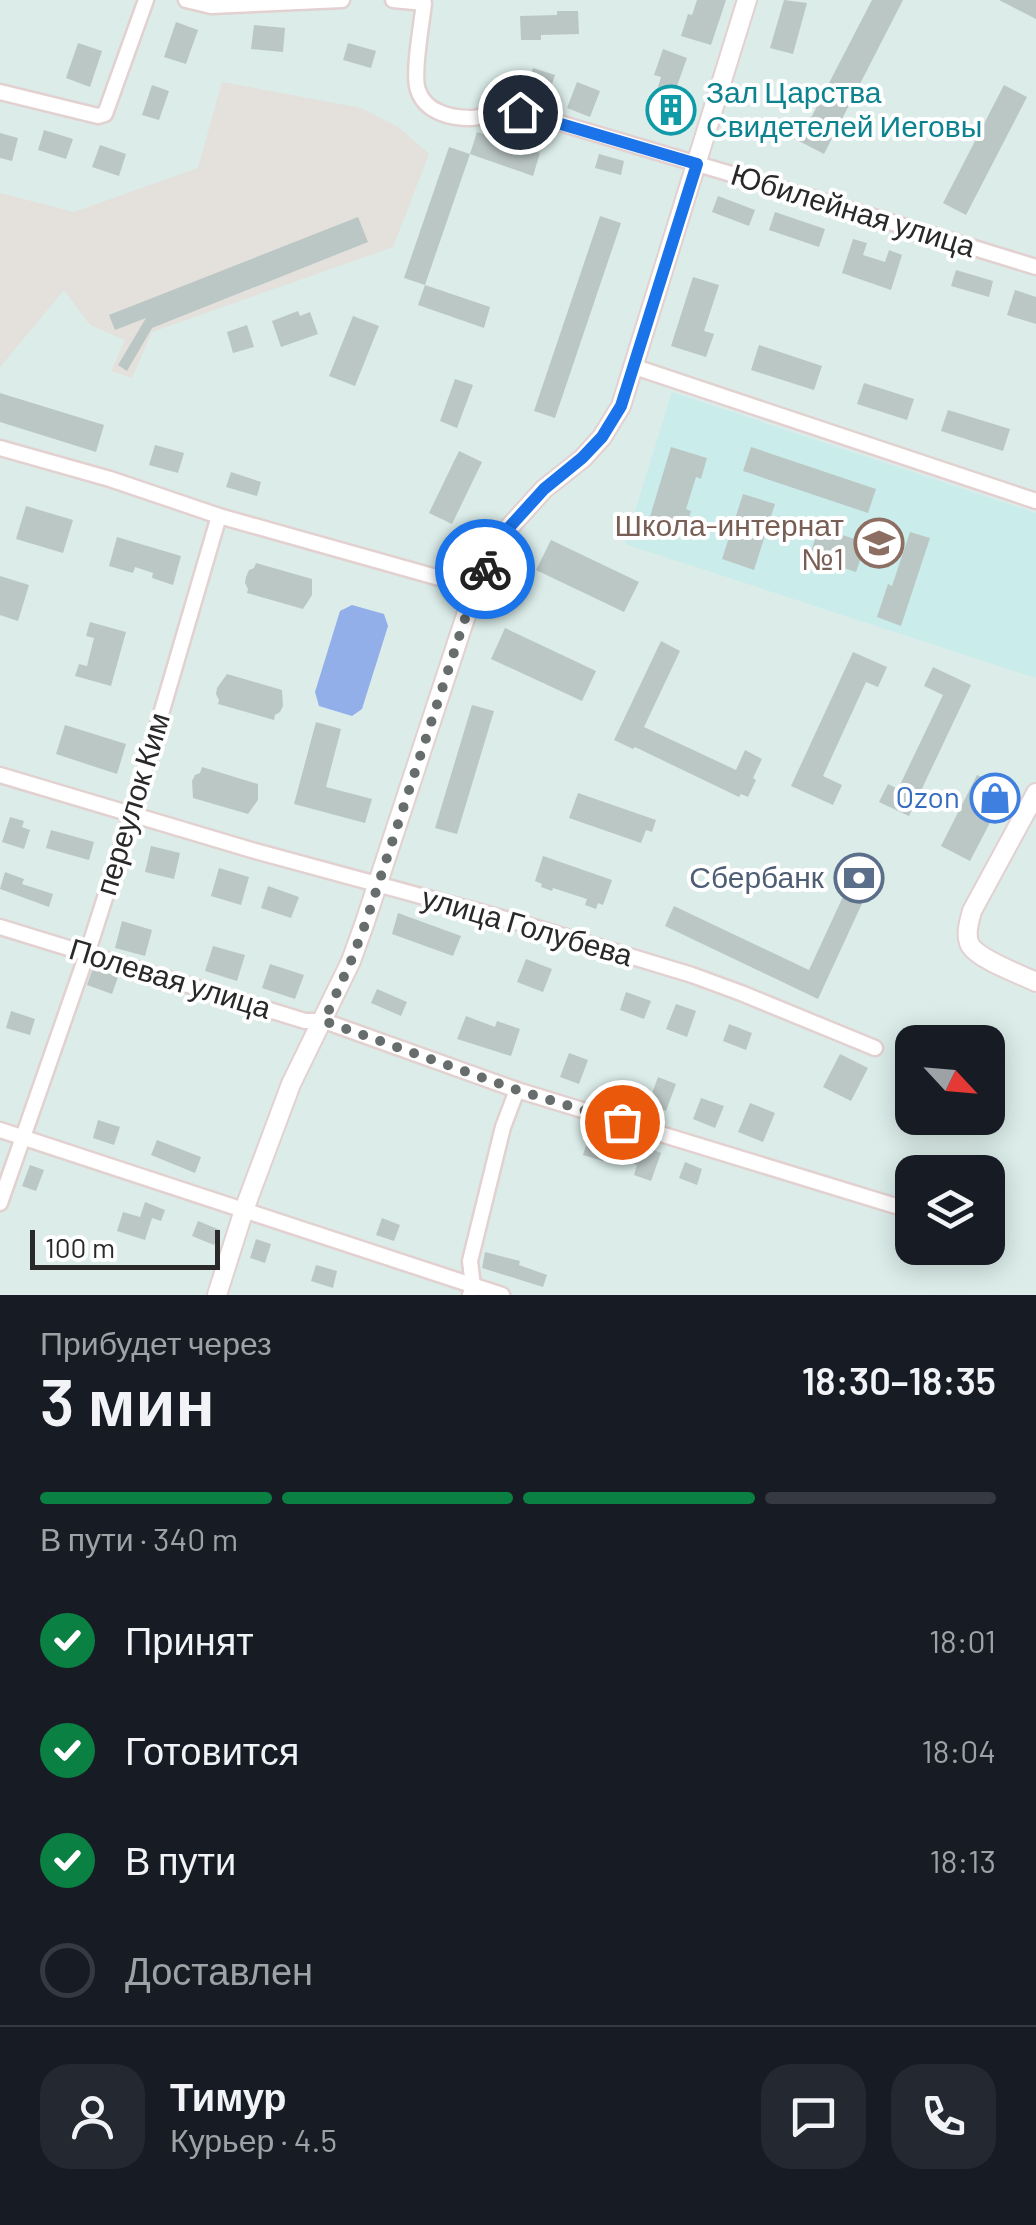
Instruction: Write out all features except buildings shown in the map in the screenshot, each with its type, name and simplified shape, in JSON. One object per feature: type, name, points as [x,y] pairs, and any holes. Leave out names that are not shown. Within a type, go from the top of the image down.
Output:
[{"type":"street","points":[[0,92],[98,116],[105,114],[146,0]]},
{"type":"street","points":[[186,0],[211,6],[342,0]]},
{"type":"street","name":"Юбилейная улица","points":[[392,0],[424,3],[416,88],[433,110],[471,118],[509,108],[1036,267]]},
{"type":"street","points":[[217,1295],[291,1084],[351,961],[475,588],[505,532],[544,489],[602,437],[621,406],[747,0]]},
{"type":"street","points":[[635,367],[1036,501]]},
{"type":"street","points":[[0,448],[110,479],[219,516],[475,588]]},
{"type":"street","name":"переулок Ким","points":[[0,1203],[132,813],[219,516]]},
{"type":"street","name":"улица Голубева","points":[[0,775],[255,852],[524,924],[692,976],[875,1048]]},
{"type":"street","points":[[1036,793],[972,912],[968,930],[970,944],[983,957],[1036,982]]},
{"type":"street","name":"Полевая улица","points":[[0,927],[305,1021],[324,1021],[517,1090],[895,1205]]},
{"type":"street","points":[[472,1290],[470,1260],[503,1128],[517,1090]]},
{"type":"street","points":[[0,1130],[472,1290],[502,1295]]},
{"type":"shaded area","points":[[222,82],[361,108],[398,127],[429,154],[393,247],[152,332],[132,378],[111,371],[125,340],[90,325],[64,290],[0,367],[0,193],[74,212],[198,168]]},
{"type":"shaded area","name":"Школа-интернат №1","points":[[672,392],[1036,513],[1036,678],[625,544]]},
{"type":"shaded area","points":[[352,605],[384,614],[388,626],[362,709],[352,716],[319,706],[315,692],[340,611]]},
{"type":"way so far","points":[[485,569],[475,588],[366,922],[324,1021],[517,1090],[622,1122]]},
{"type":"place","name":"Зал Царства Свидетелей Иеговы","points":[[671,110]]},
{"type":"place","name":"Школа-интернат №1","points":[[879,543]]},
{"type":"place","name":"Ozon","points":[[995,798]]},
{"type":"place","name":"Сбербанк","points":[[859,878]]},
{"type":"route","points":[[485,569],[505,532],[544,489],[602,437],[621,406],[697,164],[520,112]]}]
